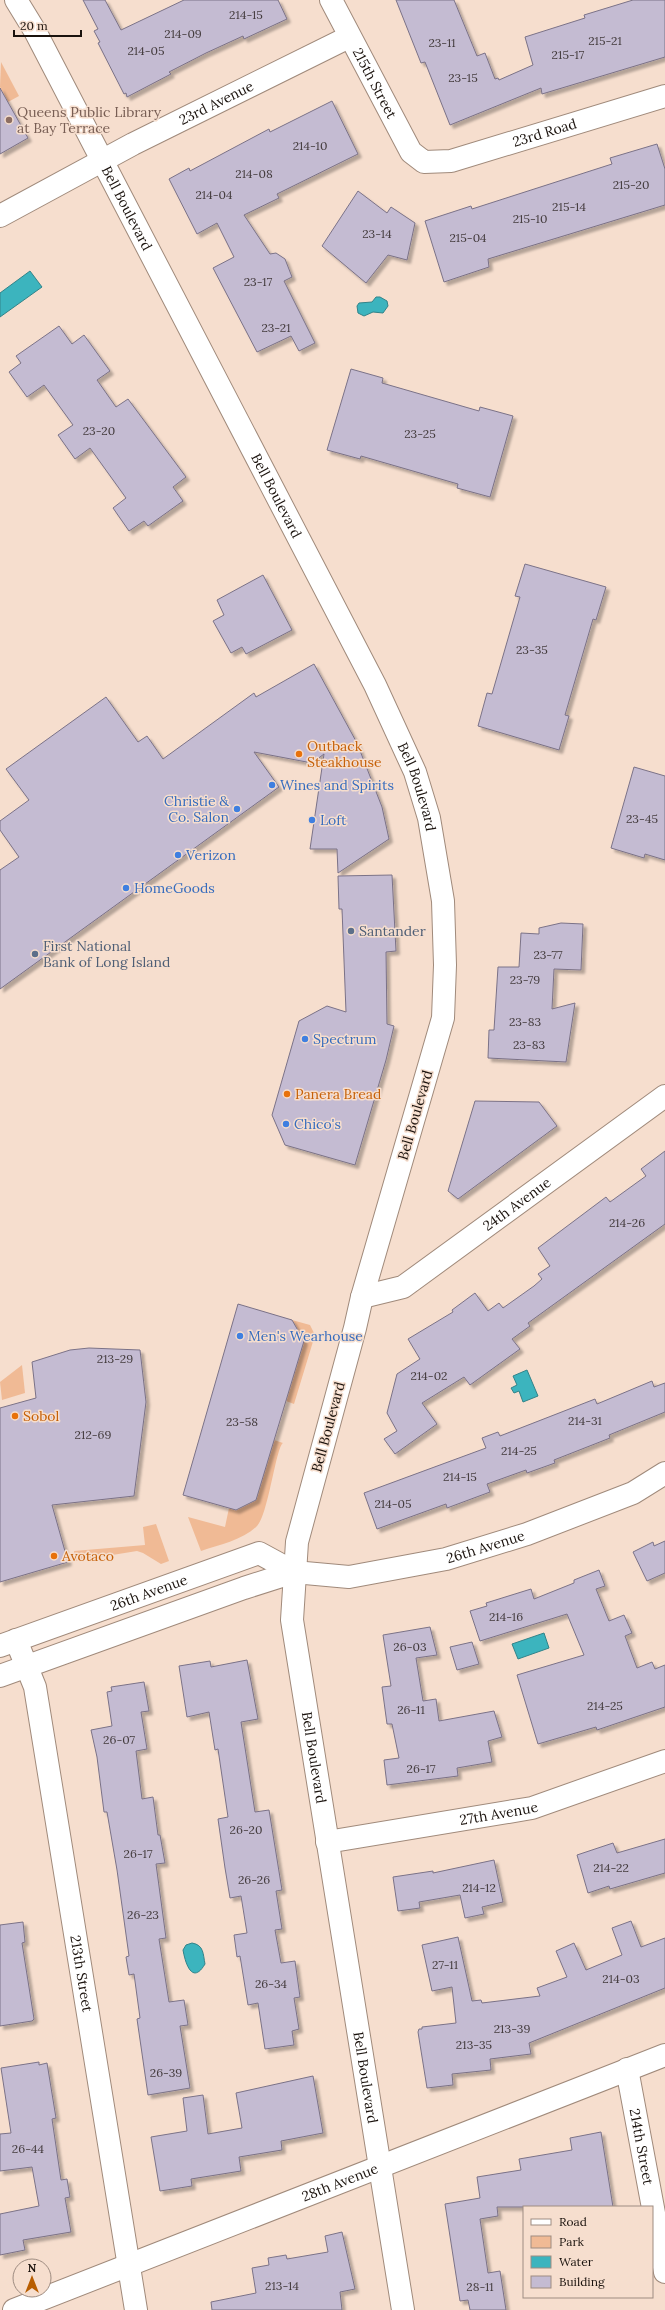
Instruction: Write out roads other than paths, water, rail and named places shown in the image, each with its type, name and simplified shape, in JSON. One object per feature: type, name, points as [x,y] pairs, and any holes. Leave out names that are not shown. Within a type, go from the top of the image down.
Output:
[{"type":"street","name":"Bell Boulevard","points":[[16,0],[35,31],[375,685],[415,772],[429,818],[442,901],[445,965],[442,1018],[362,1297],[297,1542],[292,1620],[403,2310]]},
{"type":"street","name":"215th Street","points":[[331,0],[349,37],[411,152],[424,162]]},
{"type":"street","name":"23rd Avenue","points":[[0,216],[102,161],[349,37]]},
{"type":"street","name":"23rd Road","points":[[424,162],[451,161],[665,96]]},
{"type":"street","name":"24th Avenue","points":[[362,1297],[404,1287],[665,1096]]},
{"type":"street","name":"26th Avenue","points":[[0,1676],[244,1588],[294,1572],[349,1577],[446,1560],[527,1534],[619,1498],[633,1492],[665,1473]]},
{"type":"street","name":"26th Avenue","points":[[8,1643],[259,1553],[294,1572]]},
{"type":"street","name":"213th Street","points":[[8,1643],[26,1666],[35,1687],[136,2310]]},
{"type":"street","name":"27th Avenue","points":[[327,1842],[532,1808],[665,1761]]},
{"type":"street","name":"28th Avenue","points":[[14,2310],[665,2054]]},
{"type":"street","name":"214th Street","points":[[627,2069],[653,2206]]},
{"type":"street","name":"214th Street","points":[[653,2208],[665,2272]]},
{"type":"water","points":[[30,271],[42,287],[0,317],[0,293]]},
{"type":"water","points":[[376,297],[380,297],[387,301],[388,306],[383,313],[373,312],[364,316],[358,313],[357,306],[359,303],[372,302]]},
{"type":"water","points":[[527,1370],[538,1396],[523,1402],[519,1391],[514,1393],[511,1388],[517,1385],[513,1376]]},
{"type":"water","points":[[544,1633],[549,1648],[518,1659],[512,1644]]},
{"type":"water","points":[[192,1943],[201,1948],[205,1964],[196,1973],[190,1970],[187,1966],[183,1950],[186,1945]]},
{"type":"place","name":"Queens Public Library at Bay Terrace","points":[[9,120]]},
{"type":"place","name":"Outback Steakhouse","points":[[299,754]]},
{"type":"place","name":"Wines and Spirits","points":[[272,785]]},
{"type":"place","name":"Christie & Co. Salon","points":[[237,809]]},
{"type":"place","name":"Loft","points":[[312,820]]},
{"type":"place","name":"Verizon","points":[[178,855]]},
{"type":"place","name":"HomeGoods","points":[[126,888]]},
{"type":"place","name":"Santander","points":[[351,931]]},
{"type":"place","name":"First National Bank of Long Island","points":[[35,954]]},
{"type":"place","name":"Spectrum","points":[[305,1039]]},
{"type":"place","name":"Panera Bread","points":[[287,1094]]},
{"type":"place","name":"Chico's","points":[[286,1124]]},
{"type":"place","name":"Men's Wearhouse","points":[[240,1336]]},
{"type":"place","name":"Sobol","points":[[15,1416]]},
{"type":"place","name":"Avotaco","points":[[54,1556]]}]
